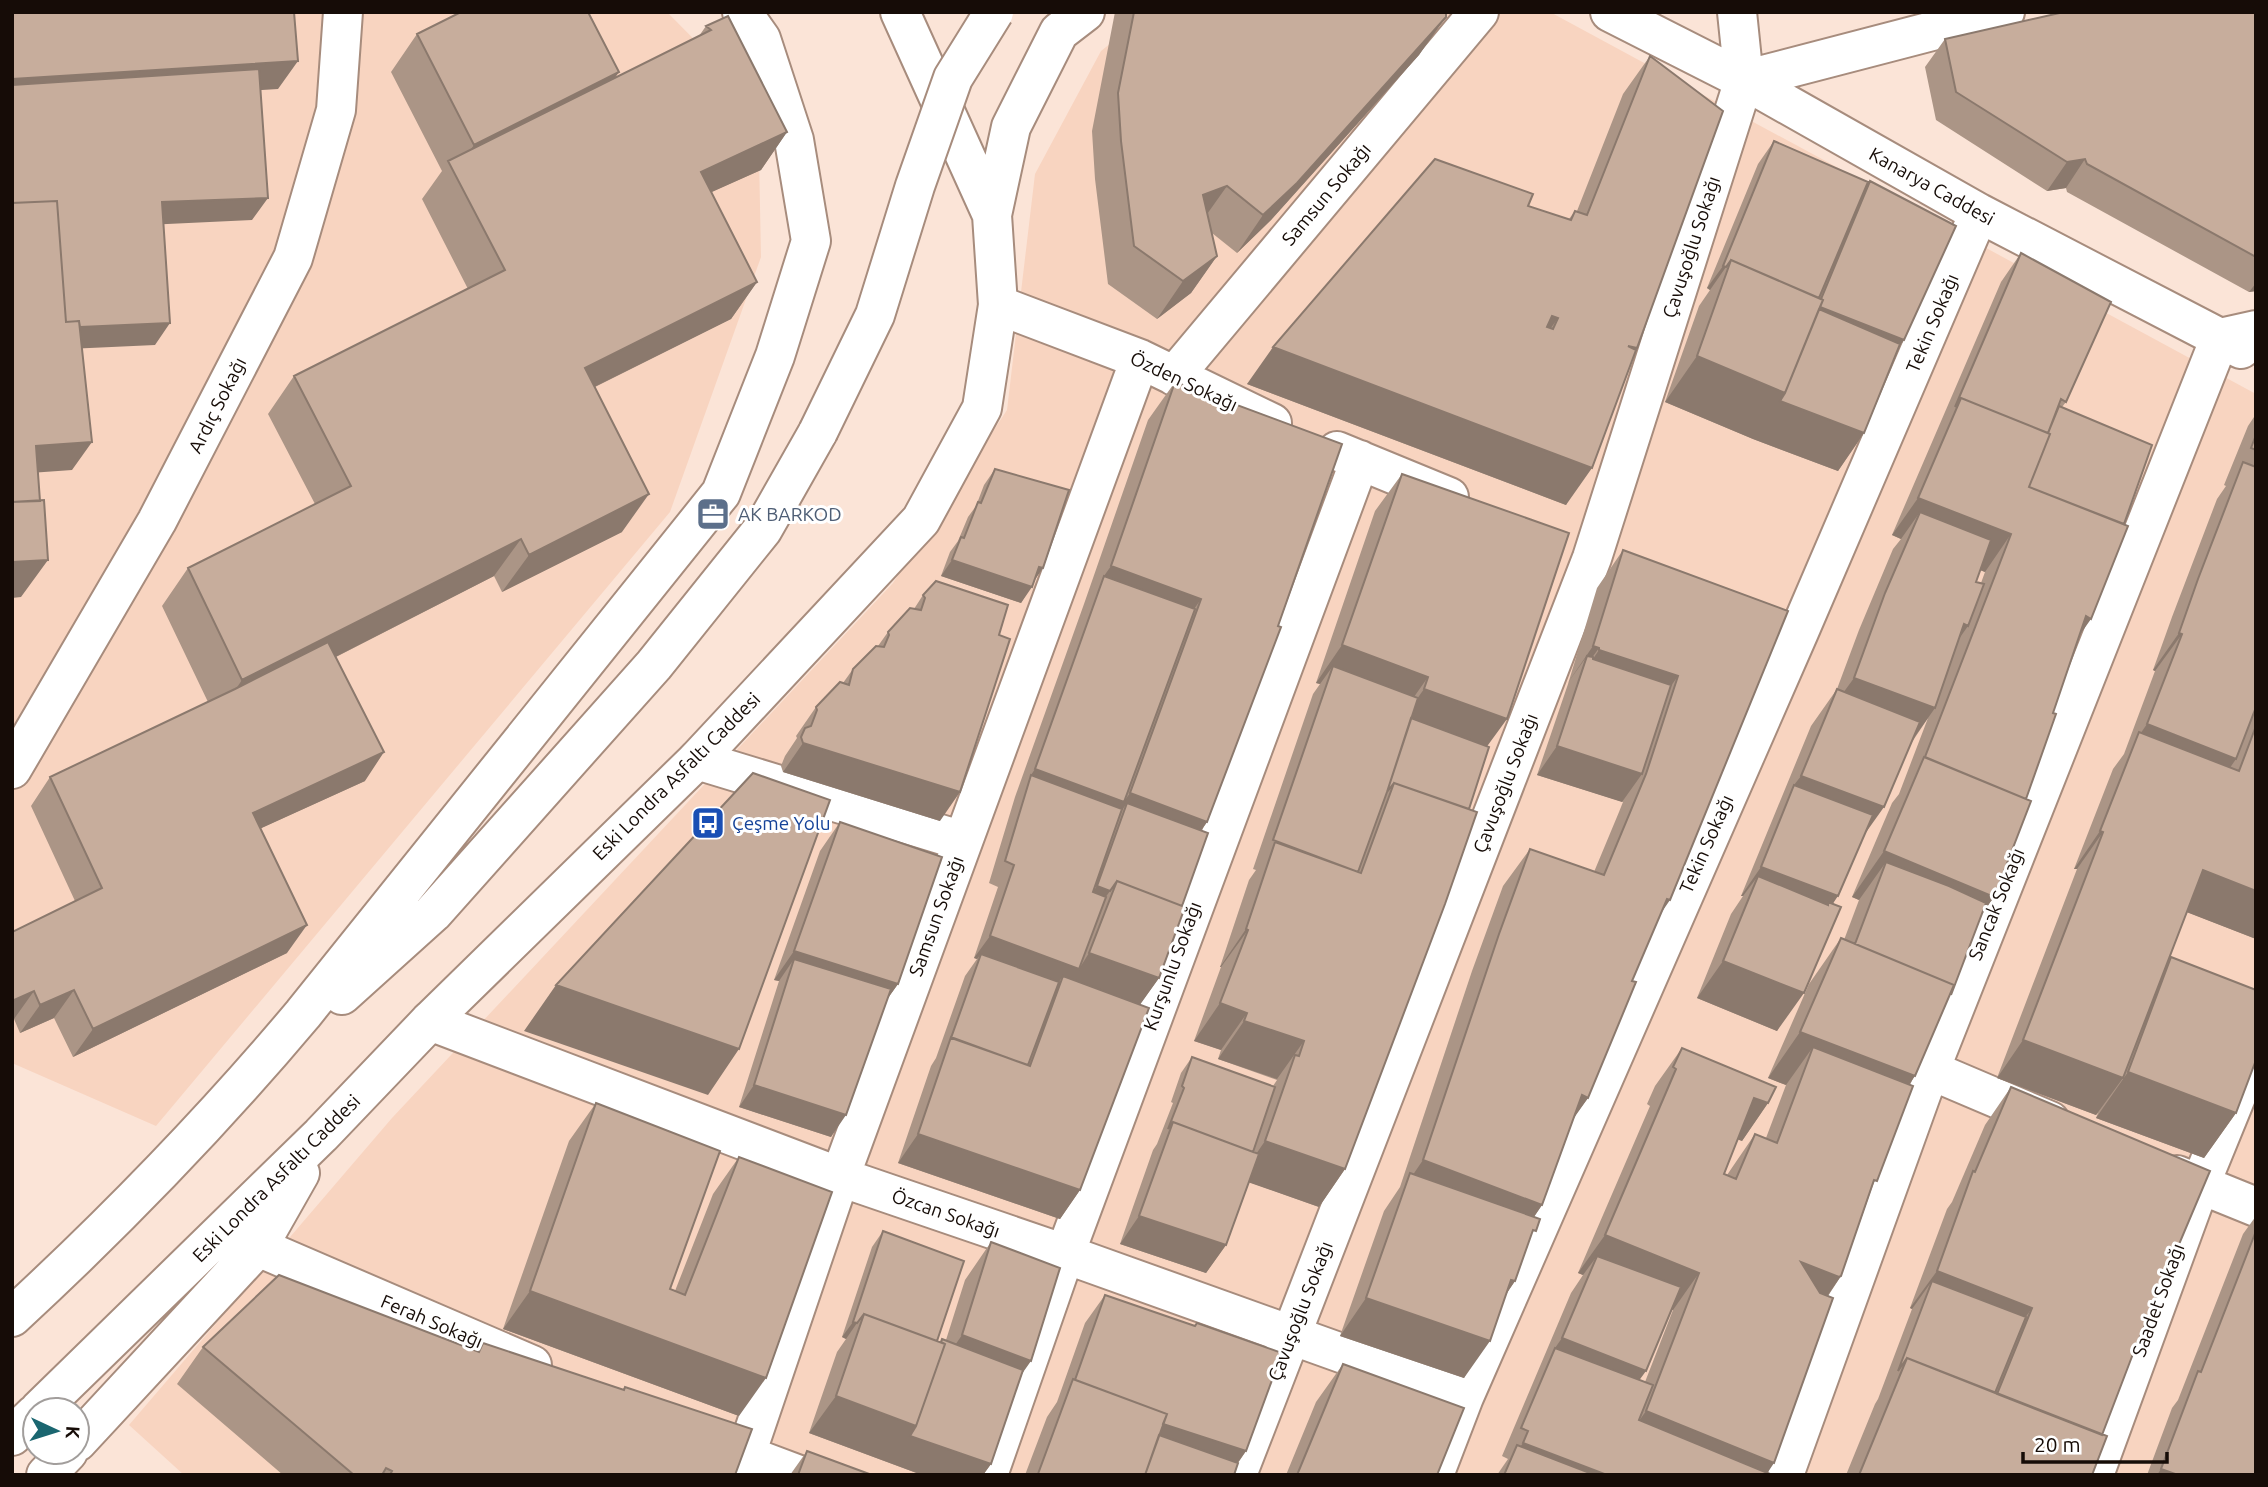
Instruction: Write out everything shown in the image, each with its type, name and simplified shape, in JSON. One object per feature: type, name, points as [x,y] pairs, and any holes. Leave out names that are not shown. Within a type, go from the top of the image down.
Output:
[{"type":"street","points":[[243,1086],[721,493],[775,356],[811,241],[794,140],[761,39],[743,12]]},
{"type":"street","name":"Eski Londra Asfaltı Caddesi","points":[[53,1396],[321,1135],[430,1021],[697,760],[921,520],[982,408],[998,305],[992,215],[900,12]]},
{"type":"street","points":[[12,1317],[89,1246],[243,1086],[433,913],[654,665],[763,529],[818,432],[876,315],[915,186],[953,78],[994,12]]},
{"type":"street","points":[[992,215],[1011,127],[1059,32],[1085,12]]},
{"type":"street","name":"Samsun Sokağı","points":[[1174,376],[1479,12]]},
{"type":"street","name":"Kanarya Caddesi","points":[[1610,12],[1744,80],[1979,213],[2238,334],[2256,357]]},
{"type":"street","points":[[1737,12],[1744,80],[2005,12]]},
{"type":"street","name":"Ardıç Sokağı","points":[[12,769],[158,520],[293,258],[336,110],[347,15]]},
{"type":"street","name":"Çavuşoğlu Sokağı","points":[[1237,1475],[1592,557],[1744,80]]},
{"type":"street","name":"Tekin Sokağı","points":[[1434,1475],[1464,1397],[1786,628],[1979,213]]},
{"type":"street","name":"Özden Sokağı","points":[[998,305],[1140,359],[1296,435],[1476,509]]},
{"type":"street","name":"Sancak Sokağı","points":[[1784,1475],[1930,1070],[2238,334]]},
{"type":"street","name":"Samsun Sokağı","points":[[742,1465],[840,1177],[1140,359]]},
{"type":"street","name":"Kurşunlu Sokağı","points":[[988,1475],[1065,1254],[1360,460]]},
{"type":"street","points":[[697,760],[963,841]]},
{"type":"street","name":"Özcan Sokağı","points":[[430,1021],[840,1177],[1065,1254],[1464,1397]]},
{"type":"street","name":"Saadet Sokağı","points":[[2094,1475],[2200,1185],[2256,1048]]},
{"type":"street","points":[[1930,1070],[2085,1136]]},
{"type":"street","points":[[91,1427],[258,1247],[321,1135]]},
{"type":"street","points":[[2149,1163],[2256,1207]]},
{"type":"street","points":[[12,1276],[89,1246]]},
{"type":"street","name":"Ferah Sokağı","points":[[258,1247],[565,1379]]},
{"type":"street","points":[[693,1434],[742,1465],[799,1475]]},
{"type":"shaded area","points":[[12,12],[667,12],[758,104],[761,257],[670,512],[156,1126],[12,1063]]},
{"type":"shaded area","points":[[1150,12],[1550,12],[2256,394],[2256,1475],[184,1475],[129,1425],[392,1118],[893,583],[1007,410],[1035,174],[1101,51]]},
{"type":"building","points":[[12,12],[294,12],[298,61],[12,79]]},
{"type":"building","points":[[461,12],[588,12],[619,72],[474,145],[417,34]]},
{"type":"building","points":[[1134,12],[1446,12],[1446,17],[1297,183],[1263,215],[1227,186],[1203,195],[1217,256],[1183,281],[1134,246],[1118,93]]},
{"type":"building","points":[[2064,12],[2256,12],[2256,257],[2087,164],[2085,159],[2067,162],[1956,92],[1945,39]]},
{"type":"building","points":[[728,16],[787,132],[701,172],[757,282],[585,368],[649,494],[529,555],[521,539],[242,680],[188,568],[351,486],[294,376],[505,270],[448,161],[711,30],[706,26]]},
{"type":"building","points":[[1650,56],[1723,111],[1637,348],[1628,346],[1636,350],[1592,468],[1273,347],[1435,159],[1533,194],[1528,206],[1571,220],[1575,211],[1587,215]],"holes":[[[1552,316],[1558,318],[1553,329],[1547,327]]]},
{"type":"building","points":[[259,69],[268,198],[162,202],[170,323],[80,327],[79,321],[66,322],[57,201],[12,203],[12,85]]},
{"type":"building","points":[[1774,141],[1868,182],[1819,298],[1731,260],[1726,267],[1723,266]]},
{"type":"building","points":[[1870,181],[1956,226],[1904,340],[1820,307]]},
{"type":"building","points":[[57,201],[66,322],[79,321],[92,442],[36,446],[40,501],[12,502],[12,203]]},
{"type":"building","points":[[2021,253],[2111,302],[2066,402],[2061,399],[2048,433],[1961,398],[1955,407]]},
{"type":"building","points":[[1731,260],[1823,300],[1785,393],[1697,356]]},
{"type":"building","points":[[1819,309],[1900,344],[1864,433],[1780,401]]},
{"type":"building","points":[[1175,382],[1342,444],[1278,626],[1281,627],[1207,822],[1130,793],[1201,599],[1111,566]]},
{"type":"building","points":[[1961,398],[2050,434],[2029,487],[2128,526],[2091,619],[2086,616],[2026,799],[1925,757],[2011,534],[1918,498]]},
{"type":"building","points":[[2059,406],[2152,445],[2124,524],[2029,487]]},
{"type":"building","points":[[2256,435],[2256,450],[2251,448]]},
{"type":"building","points":[[2243,462],[2256,467],[2256,707],[2236,759],[2147,724]]},
{"type":"building","points":[[995,469],[1069,490],[1043,568],[1039,567],[1032,587],[952,560]]},
{"type":"building","points":[[1402,474],[1569,533],[1507,719],[1424,689],[1428,677],[1342,645]]},
{"type":"building","points":[[44,500],[48,560],[12,562],[12,502]]},
{"type":"building","points":[[1920,512],[1991,540],[1976,582],[1984,584],[1968,626],[1964,624],[1935,708],[1854,678],[1885,593]]},
{"type":"building","points":[[1623,550],[1788,611],[1670,900],[1667,899],[1632,981],[1636,982],[1588,1098],[1582,1095],[1542,1205],[1423,1160],[1530,849],[1604,875],[1646,774],[1678,676],[1593,646]]},
{"type":"building","points":[[1104,576],[1195,609],[1124,802],[1035,769]]},
{"type":"building","points":[[936,581],[1008,605],[999,635],[1010,639],[960,792],[803,743],[801,737],[805,728],[811,726],[816,707],[840,682],[849,685],[853,669],[876,646],[884,647],[888,632],[910,608],[921,610],[925,598],[923,595]]},
{"type":"building","points":[[328,642],[384,752],[253,813],[307,925],[93,1029],[74,990],[40,1005],[34,991],[12,1001],[12,932],[102,888],[50,777]]},
{"type":"building","points":[[1587,656],[1671,685],[1642,774],[1557,746]]},
{"type":"building","points":[[1333,666],[1418,698],[1358,872],[1273,840]]},
{"type":"building","points":[[1837,689],[1920,722],[1884,807],[1801,776]]},
{"type":"building","points":[[1411,718],[1489,747],[1469,809],[1394,783],[1387,792]]},
{"type":"building","points":[[2256,726],[2256,891],[2203,870],[2123,1078],[2023,1040],[2139,732],[2239,771]]},
{"type":"building","points":[[1924,757],[2031,801],[1994,897],[1884,851]]},
{"type":"building","points":[[753,773],[830,800],[739,1049],[556,985]]},
{"type":"building","points":[[1031,775],[1122,809],[1093,892],[1106,897],[1079,969],[990,936],[1014,865],[1005,861]]},
{"type":"building","points":[[1394,783],[1477,812],[1345,1169],[1265,1141],[1295,1055],[1299,1056],[1304,1041],[1244,1021],[1247,1013],[1220,1003],[1248,930],[1246,929],[1275,842],[1361,873]]},
{"type":"building","points":[[1794,785],[1873,815],[1838,896],[1761,867]]},
{"type":"building","points":[[1127,803],[1208,833],[1182,906],[1117,881],[1110,891],[1097,886]]},
{"type":"building","points":[[840,822],[942,857],[898,984],[794,951]]},
{"type":"building","points":[[1886,862],[1986,903],[1951,995],[1954,985],[1855,944]]},
{"type":"building","points":[[1758,876],[1828,905],[1828,902],[1841,907],[1804,993],[1723,961]]},
{"type":"building","points":[[1117,881],[1185,907],[1159,978],[1089,953]]},
{"type":"building","points":[[1841,938],[1954,985],[1915,1076],[1800,1032]]},
{"type":"building","points":[[981,954],[1059,982],[1028,1065],[951,1038]]},
{"type":"building","points":[[2171,957],[2256,990],[2256,1060],[2236,1113],[2128,1072]]},
{"type":"building","points":[[794,959],[891,989],[846,1115],[754,1085]]},
{"type":"building","points":[[1063,976],[1149,1008],[1080,1190],[918,1134],[951,1037],[1030,1066]]},
{"type":"building","points":[[1813,1047],[1913,1086],[1877,1181],[1874,1180],[1841,1276],[1801,1262],[1820,1293],[1833,1298],[1774,1463],[1646,1411],[1699,1273],[1605,1235],[1676,1069],[1673,1067],[1682,1048],[1776,1087],[1768,1103],[1754,1098],[1724,1174],[1736,1179],[1755,1134],[1777,1143]]},
{"type":"building","points":[[1192,1057],[1275,1087],[1253,1152],[1173,1122],[1168,1129],[1184,1088],[1182,1086]]},
{"type":"building","points":[[2011,1087],[2210,1171],[2136,1346],[2102,1435],[1997,1394],[2032,1308],[1937,1271],[1973,1171],[1975,1172]]},
{"type":"building","points":[[596,1103],[720,1151],[670,1289],[685,1295],[739,1157],[832,1192],[766,1378],[530,1291]]},
{"type":"building","points":[[1173,1122],[1259,1154],[1226,1245],[1139,1216]]},
{"type":"building","points":[[1410,1173],[1540,1219],[1536,1231],[1533,1230],[1515,1281],[1511,1280],[1490,1341],[1366,1298]]},
{"type":"building","points":[[883,1231],[964,1261],[937,1341],[864,1314],[857,1323],[853,1322]]},
{"type":"building","points":[[2256,1231],[2256,1475],[2178,1475],[2161,1469],[2198,1371],[2201,1372]]},
{"type":"building","points":[[991,1242],[1060,1268],[1031,1361],[962,1335]]},
{"type":"building","points":[[1597,1256],[1681,1287],[1646,1371],[1562,1338]]},
{"type":"building","points":[[279,1275],[479,1352],[483,1343],[752,1429],[735,1475],[390,1475],[392,1471],[386,1468],[382,1475],[354,1475],[203,1347]]},
{"type":"building","points":[[1932,1281],[2026,1317],[1995,1393],[1907,1358],[1898,1371]]},
{"type":"building","points":[[1105,1295],[1282,1353],[1246,1451],[1163,1424],[1167,1414],[1075,1380]]},
{"type":"building","points":[[864,1314],[945,1344],[916,1426],[836,1396]]},
{"type":"building","points":[[942,1339],[1023,1370],[991,1464],[910,1436],[945,1344],[941,1342]]},
{"type":"building","points":[[1555,1348],[1653,1385],[1639,1420],[1770,1475],[1607,1475],[1523,1443],[1528,1431],[1521,1428]]},
{"type":"building","points":[[1907,1358],[2107,1436],[2092,1475],[1859,1475]]},
{"type":"building","points":[[1343,1364],[1464,1408],[1437,1475],[1297,1475]]},
{"type":"building","points":[[1073,1379],[1167,1414],[1145,1475],[1038,1474]]},
{"type":"building","points":[[1159,1435],[1238,1463],[1234,1475],[1145,1475]]},
{"type":"building","points":[[1517,1445],[1595,1475],[1504,1475]]},
{"type":"building","points":[[807,1451],[872,1475],[798,1475]]},
{"type":"place","name":"AK BARKOD","points":[[713,514]]},
{"type":"place","name":"Çeşme Yolu","points":[[708,823]]}]
